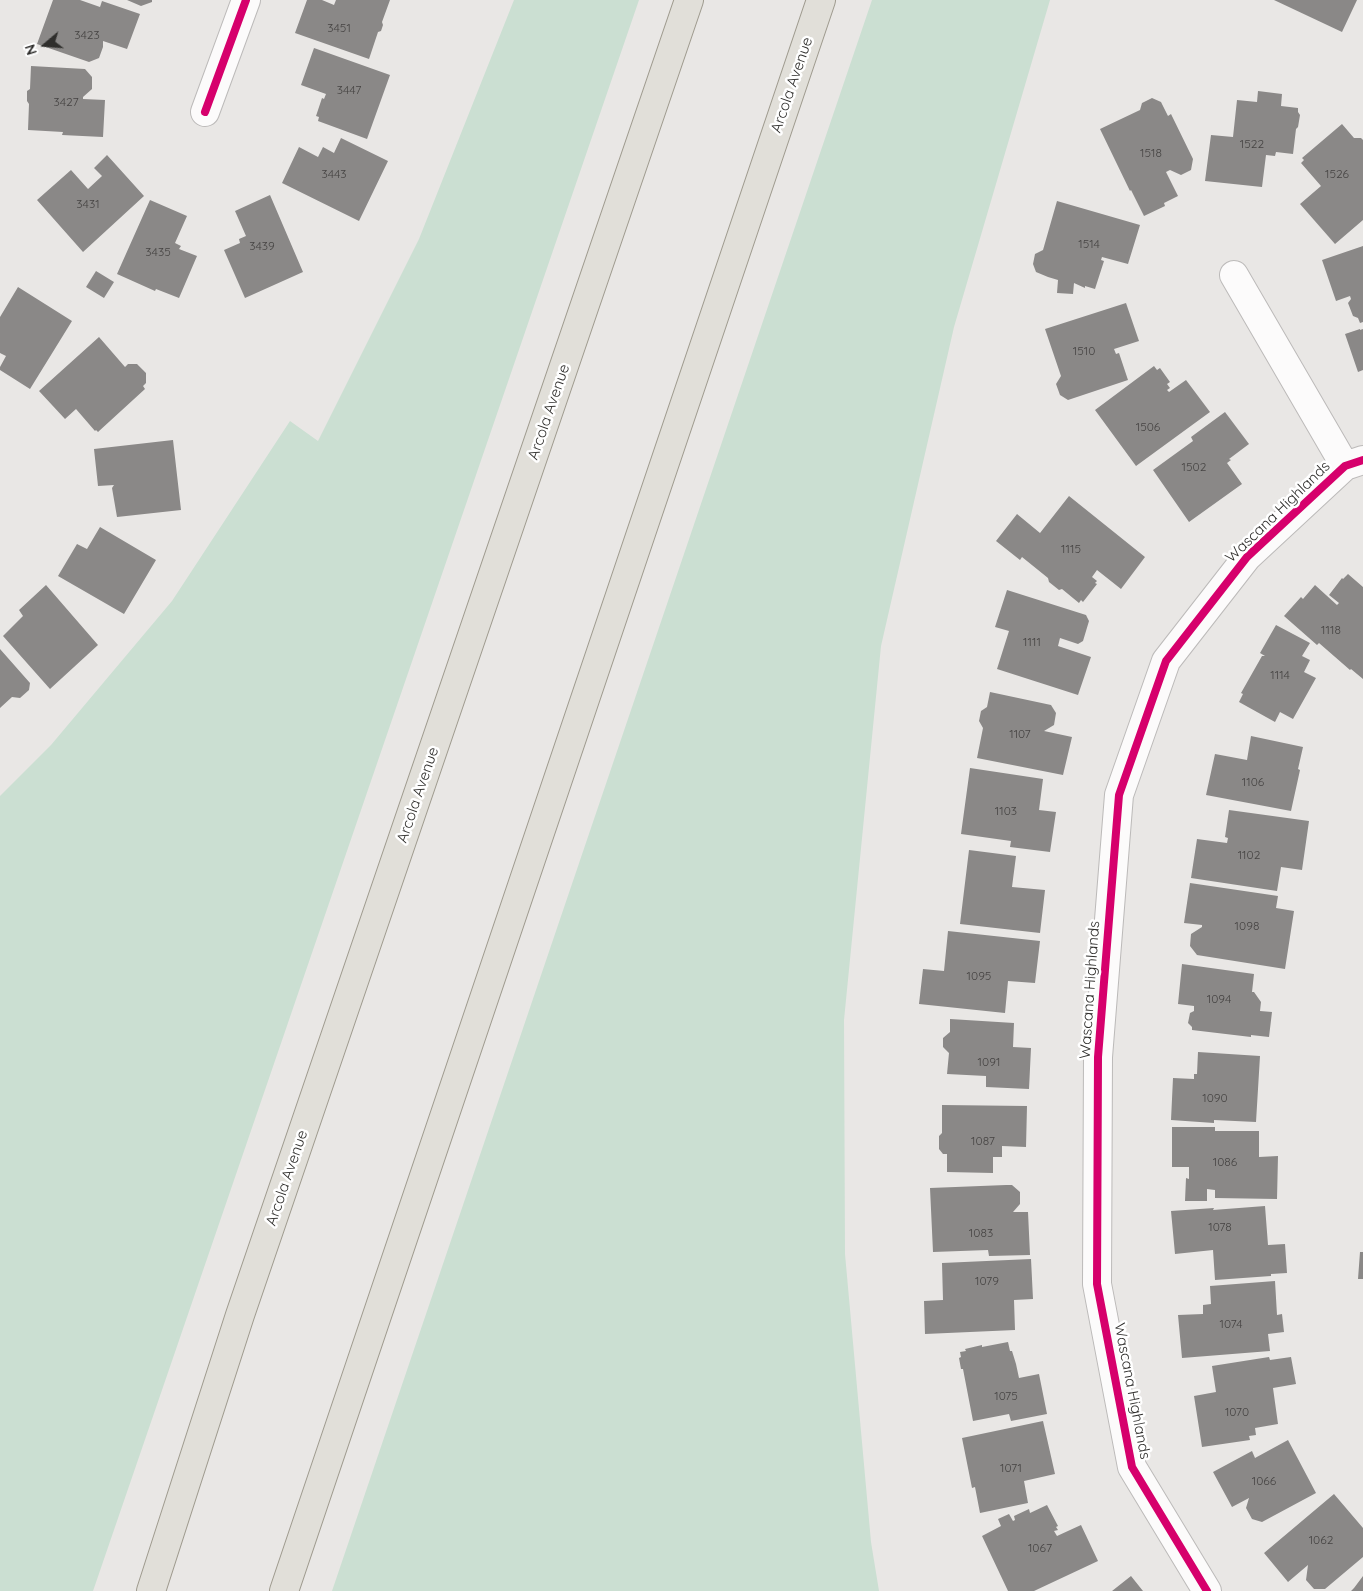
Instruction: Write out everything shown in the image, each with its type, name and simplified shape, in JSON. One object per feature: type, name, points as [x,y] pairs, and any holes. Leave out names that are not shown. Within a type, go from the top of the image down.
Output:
[{"type":"main road","name":"Arcola Avenue","points":[[151,1591],[247,1296],[690,0]]},
{"type":"main road","name":"Arcola Avenue","points":[[284,1591],[821,0]]},
{"type":"street","points":[[206,112],[246,0]]},
{"type":"street","name":"Wascana Highlands","points":[[1206,1591],[1132,1467],[1097,1284],[1098,1057],[1119,795],[1166,661],[1247,557],[1354,463],[1234,275]]},
{"type":"green space","points":[[514,0],[639,0],[93,1591],[0,1591],[0,796],[51,745],[172,601],[290,421],[318,441],[419,239]]},
{"type":"green space","points":[[872,0],[1050,0],[954,327],[881,646],[844,1020],[845,1254],[871,1542],[879,1591],[332,1591]]},
{"type":"building","points":[[53,0],[80,0],[100,7],[102,1],[140,14],[127,49],[103,41],[99,58],[89,62],[37,44]]},
{"type":"building","points":[[127,0],[152,0],[152,2],[141,6]]},
{"type":"building","points":[[307,0],[322,0],[334,5],[336,0],[390,0],[382,22],[381,31],[378,32],[369,59],[295,33]]},
{"type":"building","points":[[1274,0],[1357,0],[1342,32]]},
{"type":"building","points":[[314,48],[390,75],[367,139],[318,121],[319,117],[316,116],[322,98],[324,99],[326,94],[301,85]]},
{"type":"building","points":[[31,66],[85,69],[92,77],[92,89],[83,99],[105,100],[103,137],[62,135],[63,132],[28,130],[29,104],[27,101],[27,91],[30,89]]},
{"type":"building","points":[[1258,91],[1282,94],[1281,106],[1298,108],[1300,115],[1293,154],[1276,152],[1275,156],[1266,155],[1262,187],[1205,181],[1211,135],[1233,137],[1237,100],[1257,102]]},
{"type":"building","points":[[1152,98],[1161,102],[1168,116],[1171,114],[1193,159],[1191,170],[1181,175],[1170,170],[1166,172],[1178,196],[1164,203],[1165,206],[1144,216],[1100,129],[1140,110],[1142,103]]},
{"type":"building","points":[[1342,124],[1354,138],[1361,138],[1363,140],[1363,220],[1335,244],[1300,204],[1321,186],[1301,163],[1304,160],[1302,158]]},
{"type":"building","points":[[341,138],[388,161],[359,221],[282,183],[299,147],[318,157],[323,147],[334,153]]},
{"type":"building","points":[[107,155],[144,196],[83,252],[37,200],[71,170],[88,189],[102,176],[94,168]]},
{"type":"building","points":[[270,195],[303,272],[245,298],[224,250],[240,243],[239,239],[246,236],[235,211]]},
{"type":"building","points":[[150,200],[187,216],[175,243],[181,246],[179,249],[197,256],[179,298],[156,289],[155,291],[117,274]]},
{"type":"building","points":[[1057,201],[1140,225],[1128,264],[1102,257],[1101,260],[1104,261],[1095,289],[1085,286],[1085,288],[1074,283],[1073,294],[1057,293],[1058,280],[1036,272],[1033,264],[1035,254],[1043,250]]},
{"type":"building","points":[[1363,246],[1363,322],[1360,323],[1358,318],[1353,316],[1348,303],[1351,299],[1350,296],[1336,301],[1322,260]]},
{"type":"building","points":[[96,271],[114,282],[104,298],[86,287]]},
{"type":"building","points":[[18,287],[72,321],[30,389],[0,370],[6,356],[0,353],[0,317]]},
{"type":"building","points":[[1126,303],[1139,341],[1114,349],[1116,354],[1119,353],[1128,380],[1068,400],[1060,395],[1056,384],[1061,376],[1045,329]]},
{"type":"building","points":[[1363,329],[1363,370],[1358,372],[1345,334]]},
{"type":"building","points":[[99,337],[125,367],[128,364],[137,364],[146,373],[146,383],[143,386],[145,389],[98,432],[76,409],[65,419],[39,391]]},
{"type":"building","points":[[1154,366],[1157,370],[1160,368],[1170,382],[1167,384],[1170,388],[1167,390],[1169,392],[1186,380],[1210,412],[1136,466],[1095,410]]},
{"type":"building","points":[[1225,412],[1249,444],[1229,459],[1231,460],[1227,463],[1242,484],[1189,522],[1153,470],[1193,441],[1191,437]]},
{"type":"building","points":[[173,440],[181,510],[117,517],[112,488],[114,485],[98,486],[94,449]]},
{"type":"building","points":[[1069,496],[1145,557],[1121,589],[1097,570],[1092,577],[1097,581],[1095,583],[1097,584],[1083,602],[1081,600],[1079,603],[1062,589],[1059,590],[1049,582],[1048,578],[1022,557],[1020,560],[996,541],[1017,514],[1040,533]]},
{"type":"building","points":[[100,527],[156,560],[124,614],[58,576],[77,544],[87,549]]},
{"type":"building","points":[[1348,574],[1363,587],[1363,679],[1319,643],[1317,645],[1284,616],[1315,585],[1337,605],[1339,603],[1329,595],[1342,578]]},
{"type":"building","points":[[46,585],[98,645],[50,689],[3,636],[23,616],[19,610]]},
{"type":"building","points":[[1007,590],[1086,615],[1089,621],[1083,641],[1078,644],[1060,638],[1058,646],[1091,657],[1078,695],[997,669],[1009,631],[995,627]]},
{"type":"building","points":[[1276,625],[1310,643],[1302,656],[1310,660],[1304,672],[1316,678],[1293,719],[1280,712],[1275,722],[1239,702],[1243,694],[1241,693],[1262,656],[1265,656],[1260,653]]},
{"type":"building","points":[[0,649],[30,683],[29,690],[20,698],[12,697],[0,708]]},
{"type":"building","points":[[990,692],[1051,705],[1056,713],[1054,725],[1044,731],[1072,737],[1063,775],[977,758],[983,728],[979,721],[981,711],[987,707]]},
{"type":"building","points":[[1251,736],[1303,747],[1291,811],[1206,795],[1215,754],[1247,760]]},
{"type":"building","points":[[970,768],[1043,779],[1039,810],[1056,812],[1050,852],[1010,847],[1011,841],[961,834]]},
{"type":"building","points":[[1229,810],[1309,821],[1302,870],[1281,867],[1277,891],[1191,878],[1197,839],[1227,843],[1228,838],[1225,837]]},
{"type":"building","points":[[969,850],[1016,856],[1012,887],[1045,890],[1040,933],[960,924]]},
{"type":"building","points":[[1190,883],[1278,896],[1276,908],[1294,911],[1285,969],[1197,955],[1190,946],[1191,934],[1202,927],[1202,925],[1184,923]]},
{"type":"building","points":[[948,931],[1040,941],[1035,983],[1008,981],[1005,1013],[919,1004],[923,969],[944,971]]},
{"type":"building","points":[[1182,964],[1254,974],[1252,992],[1261,1002],[1260,1011],[1272,1012],[1269,1037],[1251,1035],[1251,1037],[1192,1030],[1188,1023],[1190,1013],[1194,1011],[1194,1006],[1178,1004]]},
{"type":"building","points":[[950,1019],[1014,1023],[1013,1047],[1031,1048],[1029,1089],[986,1087],[986,1076],[947,1074],[949,1053],[943,1047],[943,1038],[950,1032]]},
{"type":"building","points":[[1198,1052],[1260,1056],[1256,1122],[1214,1120],[1214,1123],[1171,1120],[1173,1078],[1194,1079],[1194,1074],[1197,1074]]},
{"type":"building","points":[[942,1105],[1027,1106],[1026,1147],[1002,1146],[1002,1157],[993,1157],[993,1173],[947,1172],[947,1154],[943,1154],[939,1149],[939,1136],[942,1133]]},
{"type":"building","points":[[1172,1127],[1215,1127],[1215,1131],[1259,1131],[1259,1157],[1278,1156],[1277,1199],[1215,1198],[1215,1190],[1207,1189],[1207,1201],[1185,1201],[1186,1178],[1189,1179],[1189,1167],[1172,1167]]},
{"type":"building","points":[[1012,1185],[1020,1192],[1020,1204],[1013,1212],[1028,1212],[1030,1255],[989,1256],[988,1250],[933,1252],[930,1188]]},
{"type":"building","points":[[1265,1206],[1268,1245],[1285,1244],[1287,1273],[1215,1280],[1213,1250],[1175,1254],[1171,1211]]},
{"type":"building","points":[[1360,1252],[1363,1252],[1363,1279],[1358,1279]]},
{"type":"building","points":[[1031,1259],[1033,1299],[1014,1300],[1015,1330],[925,1334],[924,1301],[943,1300],[942,1263]]},
{"type":"building","points":[[1275,1281],[1277,1315],[1282,1314],[1284,1332],[1268,1334],[1270,1351],[1182,1358],[1178,1315],[1203,1314],[1203,1305],[1211,1304],[1210,1286]]},
{"type":"building","points":[[1008,1342],[1019,1378],[1039,1374],[1047,1414],[1011,1421],[1009,1414],[973,1421],[963,1369],[961,1369],[960,1352],[982,1345],[982,1347]]},
{"type":"building","points":[[1269,1357],[1270,1360],[1291,1357],[1296,1384],[1273,1388],[1278,1424],[1255,1428],[1256,1435],[1249,1436],[1250,1440],[1202,1447],[1194,1396],[1216,1392],[1212,1366]]},
{"type":"building","points":[[1043,1421],[1055,1474],[1024,1481],[1028,1503],[980,1513],[975,1487],[972,1488],[962,1438]]},
{"type":"building","points":[[1288,1440],[1316,1493],[1262,1522],[1252,1519],[1246,1508],[1249,1498],[1232,1507],[1213,1472],[1252,1451],[1255,1458]]},
{"type":"building","points":[[1334,1494],[1363,1528],[1363,1557],[1325,1589],[1314,1589],[1306,1580],[1308,1565],[1288,1582],[1264,1553]]},
{"type":"building","points":[[1047,1505],[1058,1526],[1056,1527],[1058,1530],[1054,1531],[1057,1536],[1081,1525],[1098,1561],[1034,1591],[1008,1591],[982,1536],[1001,1526],[998,1519],[1009,1514],[1013,1521],[1015,1520],[1014,1516],[1029,1509],[1030,1513]]},
{"type":"building","points":[[1131,1576],[1143,1591],[1112,1591]]},
{"type":"building","points":[[1363,1576],[1363,1591],[1351,1591],[1354,1588]]},
{"type":"cycle path","points":[[205,112],[246,0]]},
{"type":"cycle path","points":[[1207,1591],[1132,1467],[1097,1284],[1098,1057],[1119,795],[1166,661],[1247,557],[1345,466],[1363,460]]}]
